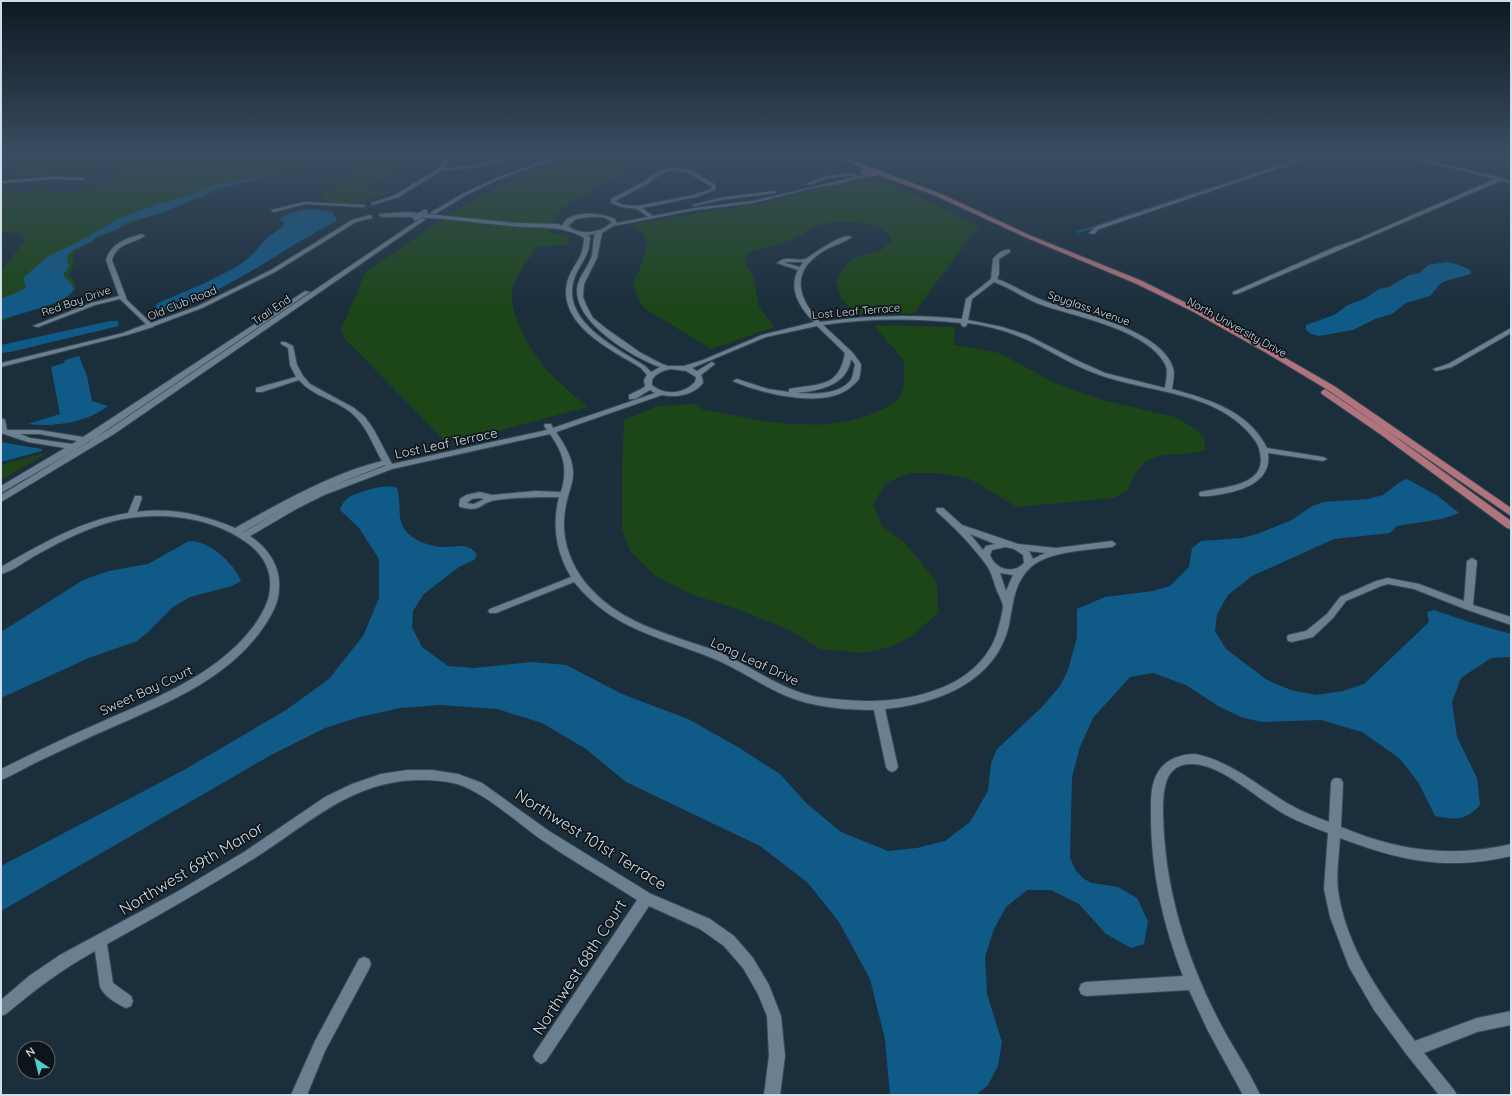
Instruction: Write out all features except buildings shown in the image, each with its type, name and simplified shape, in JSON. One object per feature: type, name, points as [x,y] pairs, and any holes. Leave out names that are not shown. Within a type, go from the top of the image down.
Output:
[{"type":"main road","name":"North University Drive","points":[[955,206],[997,228],[1146,292],[1264,351],[1383,432],[1511,526]]},
{"type":"main road","name":"North University Drive","points":[[961,206],[1146,286],[1322,382],[1403,435],[1511,513]]},
{"type":"street","name":"Old Club Road","points":[[293,206],[274,210],[300,206]]},
{"type":"street","name":"Old Club Road","points":[[323,206],[346,208],[355,216]]},
{"type":"street","points":[[355,216],[363,206]]},
{"type":"street","points":[[385,206],[390,207],[398,213]]},
{"type":"street","name":"Trail End","points":[[1,499],[85,449],[424,216],[441,206]]},
{"type":"street","name":"Trail End","points":[[1,490],[84,440],[415,218],[433,213],[444,206]]},
{"type":"street","points":[[626,206],[638,208],[644,206]]},
{"type":"street","points":[[549,226],[589,215],[610,218],[629,217],[701,206]]},
{"type":"street","points":[[580,233],[600,232],[613,225],[705,206]]},
{"type":"street","points":[[1092,233],[1097,228],[1161,206]]},
{"type":"street","points":[[1235,292],[1439,206]]},
{"type":"street","points":[[382,215],[390,207]]},
{"type":"street","points":[[638,208],[653,218]]},
{"type":"street","points":[[382,215],[398,213],[497,224],[558,226],[580,233],[587,237],[588,249],[570,284],[568,297],[574,312],[586,329],[643,367],[651,375]]},
{"type":"street","name":"Old Club Road","points":[[1,365],[151,326],[200,307],[253,283],[355,216],[370,217],[382,215]]},
{"type":"street","points":[[610,218],[614,221],[613,225]]},
{"type":"street","points":[[567,221],[565,226],[568,230]]},
{"type":"street","points":[[600,232],[597,236],[596,249],[592,263],[581,283],[580,295],[585,310],[591,318],[609,334],[655,363],[668,368],[685,368],[697,374]]},
{"type":"street","points":[[142,236],[123,243],[110,255],[109,260],[122,297],[128,306],[151,326]]},
{"type":"street","points":[[737,381],[752,387],[789,395],[816,396],[845,388],[852,384],[858,374],[858,364],[806,310],[798,294],[796,286],[801,269],[807,261],[822,250],[849,237]]},
{"type":"street","points":[[588,249],[596,249]]},
{"type":"street","points":[[964,323],[969,299],[993,280],[996,272],[996,258],[998,255],[1008,251]]},
{"type":"street","points":[[801,269],[780,263],[785,260],[807,261]]},
{"type":"street","name":"Spyglass Avenue","points":[[993,280],[1009,285],[1043,302],[1118,327],[1148,342],[1165,358],[1170,367],[1168,390]]},
{"type":"street","name":"Red Bay Drive","points":[[36,326],[93,304],[122,297]]},
{"type":"street","name":"Lost Leaf Terrace","points":[[685,368],[764,336],[821,326],[903,321],[964,323],[1020,334],[1034,340],[1065,358],[1106,375],[1200,399],[1236,418],[1255,434],[1265,450]]},
{"type":"street","name":"Lost Leaf Terrace","points":[[240,534],[321,493],[388,464],[600,416],[653,394],[674,394],[691,390],[700,380],[697,374],[705,367],[748,347],[821,326]]},
{"type":"street","points":[[1436,369],[1450,366],[1511,330]]},
{"type":"street","points":[[283,343],[291,347],[293,367],[299,378],[318,392],[348,408],[361,417],[370,429],[388,464]]},
{"type":"street","points":[[774,392],[808,389],[832,381],[846,369],[848,353]]},
{"type":"street","points":[[662,393],[649,386],[648,380],[651,375],[668,368]]},
{"type":"street","points":[[259,390],[299,378]]},
{"type":"street","name":"Lost Leaf Terrace","points":[[550,428],[615,404],[640,393],[649,386]]},
{"type":"street","points":[[1,420],[4,431],[28,440],[85,449]]},
{"type":"street","name":"Long Leaf Drive","points":[[550,428],[566,455],[569,465],[568,485],[564,495],[559,523],[563,551],[576,578],[600,603],[633,624],[653,634],[730,661],[790,693],[837,704],[879,707],[904,704],[953,687],[973,674],[988,658],[998,643],[1012,585],[1025,567]]},
{"type":"street","points":[[10,433],[39,432],[95,442]]},
{"type":"street","points":[[1203,494],[1232,490],[1253,480],[1260,474],[1264,466],[1265,450],[1323,459]]},
{"type":"street","points":[[492,498],[535,494],[564,495]]},
{"type":"street","points":[[132,515],[138,498]]},
{"type":"street","points":[[940,510],[959,527],[989,562],[1010,572],[1025,567],[1056,551]]},
{"type":"street","name":"Sweet Bay Court","points":[[1,572],[45,545],[64,536],[103,522],[132,515],[176,513],[214,522],[240,534],[262,551],[269,560],[274,571],[276,584],[268,611],[260,625],[232,656],[210,674],[187,688],[96,729],[1,775]]},
{"type":"street","points":[[959,527],[1017,547],[1056,551],[1112,544]]},
{"type":"street","points":[[1005,544],[989,548],[986,555],[1007,607]]},
{"type":"street","points":[[1017,547],[1027,554],[1025,567]]},
{"type":"street","points":[[1468,607],[1472,562]]},
{"type":"street","points":[[493,611],[576,578]]},
{"type":"street","points":[[1292,638],[1309,634],[1330,616],[1343,599],[1379,583],[1388,581],[1416,586],[1468,607],[1511,621]]},
{"type":"street","points":[[879,707],[892,767]]},
{"type":"street","points":[[1252,1095],[1227,1051],[1193,983],[1175,932],[1156,836],[1157,794],[1162,774],[1173,764],[1185,759],[1197,759],[1227,770],[1285,809],[1334,831],[1407,854],[1444,858],[1477,857],[1511,850]]},
{"type":"street","name":"Northwest 101st Terrace","points":[[407,775],[432,775],[458,779],[478,787],[545,834],[646,898],[705,924],[729,941],[748,963],[764,990],[774,1016],[777,1056],[772,1095]]},
{"type":"street","name":"Northwest 69th Manor","points":[[1,1009],[34,981],[65,960],[180,897],[248,856],[329,801],[356,788],[381,779],[407,775]]},
{"type":"street","points":[[1338,783],[1331,889],[1337,917],[1354,962],[1379,1006],[1412,1050],[1449,1095]]},
{"type":"street","name":"Northwest 68th Court","points":[[541,1056],[646,898]]},
{"type":"street","points":[[100,941],[107,986],[126,1001]]},
{"type":"street","points":[[299,1095],[320,1046],[364,964]]},
{"type":"street","points":[[1086,989],[1193,983]]},
{"type":"street","points":[[1412,1050],[1477,1025],[1511,1018]]},
{"type":"green space","points":[[1,206],[177,206],[96,239],[74,252],[73,266],[68,275],[74,281],[76,289],[70,295],[49,306],[26,311],[1,322],[1,270],[25,240],[20,233],[1,232]]},
{"type":"green space","points":[[464,206],[565,206],[562,208],[548,231],[569,237],[569,245],[536,247],[515,281],[512,290],[512,300],[514,311],[522,333],[543,366],[554,378],[587,407],[494,432],[445,441],[345,339],[341,330],[365,273]]},
{"type":"green space","points":[[746,206],[939,206],[981,228],[975,230],[914,313],[855,314],[841,298],[836,282],[843,267],[856,257],[881,250],[892,242],[889,235],[883,229],[875,226],[855,222],[834,222],[818,226],[780,244],[747,253],[745,266],[753,275],[759,307],[774,327],[711,349],[644,308],[636,295],[634,282],[643,261],[647,246],[644,233],[631,225]]},
{"type":"green space","points":[[874,325],[955,327],[954,345],[999,353],[1055,383],[1102,400],[1175,417],[1191,426],[1204,437],[1205,450],[1191,453],[1158,456],[1150,459],[1142,465],[1134,476],[1127,491],[1113,498],[1017,507],[970,479],[937,473],[910,473],[886,483],[873,504],[882,526],[904,542],[937,582],[938,613],[911,637],[886,648],[862,653],[820,649],[790,630],[740,610],[690,594],[655,576],[630,551],[622,530],[624,420],[659,406],[693,404],[704,410],[788,424],[830,424],[872,414],[887,407],[900,396],[904,379],[904,361]]},
{"type":"green space","points":[[49,452],[1,480],[1,465]]},
{"type":"water","points":[[152,206],[178,206],[160,214],[130,221],[117,229],[95,238],[91,242],[73,250],[67,256],[67,262],[70,265],[63,275],[74,289],[69,295],[52,304],[1,320],[1,299],[26,288],[23,278],[48,256],[76,243],[120,218]]},
{"type":"water","points":[[312,209],[332,212],[337,219],[231,283],[209,294],[164,311],[154,308],[158,303],[205,283],[238,266],[253,254],[267,238],[283,226],[284,223],[280,219],[295,211]]},
{"type":"water","points":[[1446,262],[1471,270],[1471,274],[1445,281],[1440,284],[1430,296],[1406,303],[1392,314],[1375,319],[1353,330],[1319,336],[1311,334],[1306,330],[1306,325],[1334,315],[1348,305],[1366,298],[1379,289],[1389,287],[1409,275],[1420,273],[1428,265]]},
{"type":"water","points":[[110,321],[118,321],[119,326],[1,353],[1,345]]},
{"type":"water","points":[[79,356],[87,376],[92,401],[108,406],[99,412],[80,420],[49,425],[28,424],[60,414],[51,367],[64,363],[65,360]]},
{"type":"water","points":[[1,442],[42,449],[42,451],[1,462]]},
{"type":"water","points":[[1407,479],[1438,496],[1459,513],[1442,519],[1397,526],[1390,533],[1334,539],[1252,576],[1228,595],[1217,614],[1215,631],[1226,649],[1267,680],[1291,690],[1316,695],[1343,691],[1364,684],[1429,622],[1427,612],[1434,610],[1511,634],[1511,657],[1491,658],[1461,678],[1452,702],[1457,737],[1477,778],[1480,805],[1465,817],[1449,818],[1435,816],[1418,782],[1399,758],[1362,732],[1321,720],[1261,722],[1241,717],[1218,706],[1186,685],[1153,673],[1130,677],[1093,718],[1080,747],[1072,777],[1070,858],[1076,871],[1084,879],[1092,883],[1118,887],[1137,898],[1148,921],[1144,944],[1131,948],[1106,934],[1079,904],[1051,890],[1027,890],[1006,907],[994,929],[985,957],[987,994],[1002,1042],[998,1066],[988,1085],[976,1095],[890,1095],[885,1039],[870,979],[839,922],[808,883],[760,846],[626,782],[586,749],[542,723],[497,709],[440,705],[400,708],[356,718],[325,728],[271,755],[1,911],[1,866],[184,770],[286,710],[329,679],[363,636],[379,598],[379,559],[359,528],[340,510],[344,502],[349,497],[368,490],[386,486],[397,488],[402,525],[408,534],[416,540],[436,546],[461,546],[470,548],[477,555],[474,560],[459,567],[424,594],[413,611],[412,627],[422,647],[448,666],[474,668],[532,662],[566,665],[622,694],[688,719],[738,747],[780,774],[806,803],[841,832],[888,851],[917,848],[945,841],[970,822],[988,791],[991,763],[997,749],[1042,707],[1060,686],[1068,670],[1077,637],[1077,609],[1105,597],[1153,591],[1170,586],[1189,567],[1192,548],[1201,541],[1242,538],[1257,534],[1292,520],[1312,506],[1324,502],[1368,499],[1383,495],[1400,482]]},
{"type":"water","points":[[189,541],[205,544],[220,554],[233,567],[241,581],[232,586],[190,597],[173,607],[137,641],[89,658],[1,698],[1,632],[83,580],[109,571],[148,564]]},
{"type":"waterway","points":[[1077,232],[1155,206]]}]
